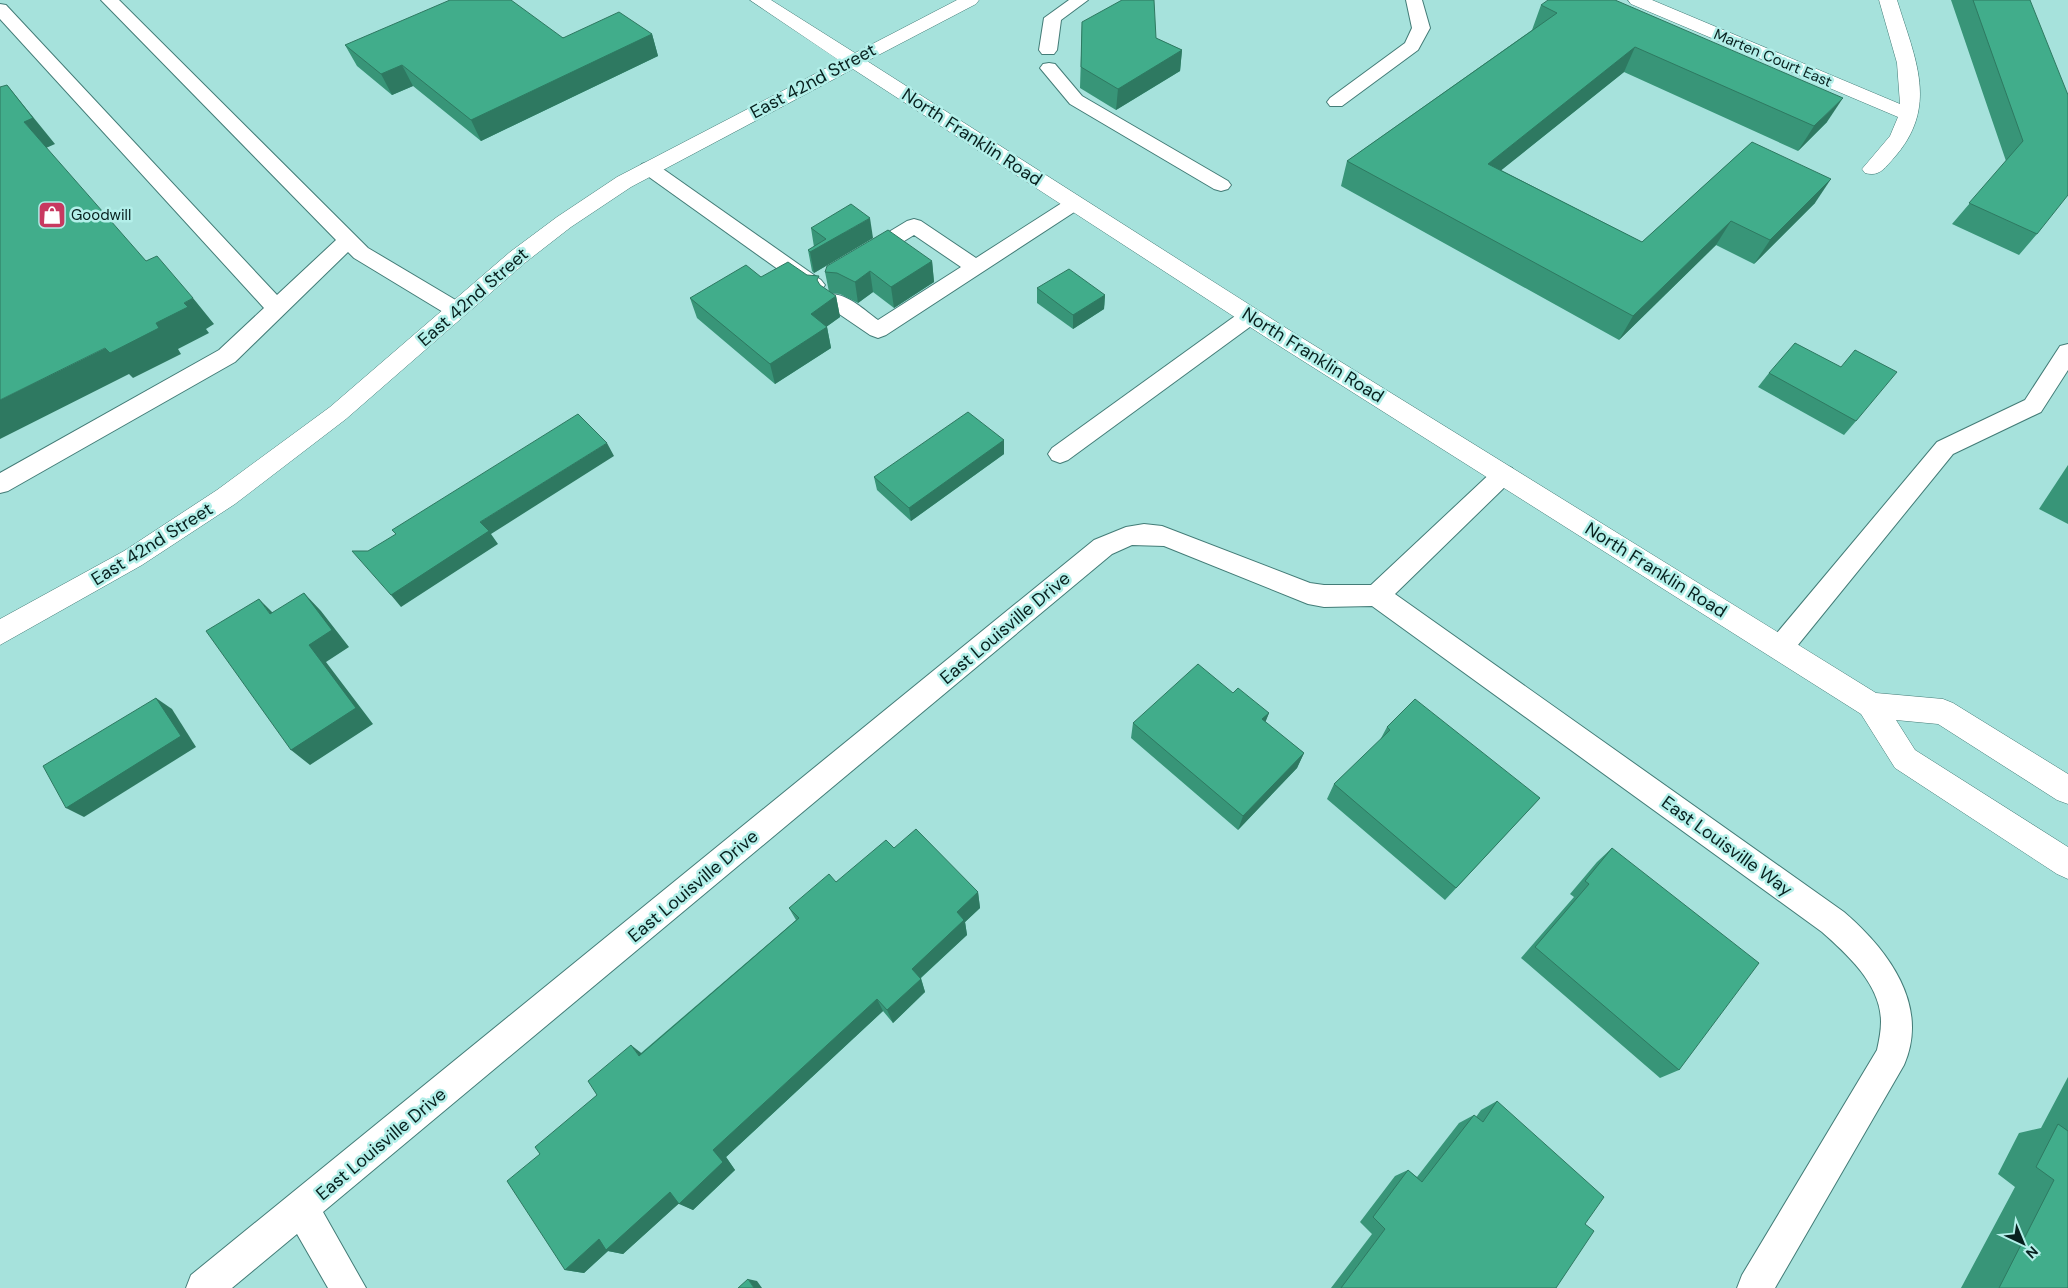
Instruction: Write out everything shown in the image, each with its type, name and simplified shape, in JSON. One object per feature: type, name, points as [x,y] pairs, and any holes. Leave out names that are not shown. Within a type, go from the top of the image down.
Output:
[{"type":"street","name":"North Franklin Road","points":[[759,0],[1250,316],[1871,705],[1905,759],[2068,864]]},
{"type":"street","name":"East 42nd Street","points":[[0,633],[133,558],[226,497],[338,413],[518,257],[564,222],[648,168],[970,0]]},
{"type":"street","name":"Marten Court East","points":[[1637,0],[1909,115]]},
{"type":"street","points":[[1872,169],[1900,136],[1909,115],[1911,89],[1888,0]]},
{"type":"street","name":"North Franklin Road","points":[[1871,705],[1943,712],[2068,790]]},
{"type":"lane","points":[[109,0],[361,254],[456,310]]},
{"type":"lane","points":[[1080,0],[1053,18],[1048,59],[1076,100],[1221,185]]},
{"type":"lane","points":[[1336,102],[1412,46],[1421,28],[1414,0]]},
{"type":"lane","points":[[0,9],[277,308]]},
{"type":"lane","points":[[648,168],[829,283],[878,330],[1075,203]]},
{"type":"lane","points":[[829,283],[914,226],[975,267]]},
{"type":"lane","points":[[0,484],[227,356],[348,240]]},
{"type":"lane","points":[[1060,454],[1250,316]]},
{"type":"lane","points":[[1780,648],[1945,448],[2033,406],[2068,352]]},
{"type":"lane","points":[[1378,595],[1504,474]]},
{"type":"lane","name":"East Louisville Drive","points":[[204,1288],[1103,547],[1110,545],[1119,538],[1148,534],[1168,536],[1316,595],[1378,595]]},
{"type":"lane","name":"East Louisville Way","points":[[1378,595],[1833,922],[1861,948],[1885,982],[1897,1020],[1893,1054],[1755,1288]]},
{"type":"lane","points":[[302,1209],[348,1288]]},
{"type":"building","points":[[450,0],[511,0],[563,38],[619,12],[652,34],[471,120],[402,65],[381,74],[345,45]]},
{"type":"building","points":[[1122,0],[1154,0],[1156,38],[1182,50],[1118,89],[1081,67],[1082,22]]},
{"type":"building","points":[[1548,0],[1615,0],[1843,98],[1814,126],[1635,47],[1488,164],[1642,242],[1752,142],[1831,179],[1770,240],[1731,221],[1633,316],[1347,161],[1557,13],[1541,5]]},
{"type":"building","points":[[1973,0],[2030,0],[2068,95],[2068,195],[2037,234],[1969,203],[2023,141]]},
{"type":"building","name":"Goodwill","points":[[7,85],[33,118],[24,122],[146,261],[157,256],[193,298],[184,303],[188,307],[156,323],[159,328],[110,353],[105,348],[0,400],[0,87]]},
{"type":"building","points":[[851,204],[870,218],[810,252],[808,250],[826,239],[811,228]]},
{"type":"building","points":[[888,230],[932,261],[891,287],[870,271],[855,282],[837,273],[825,272],[827,266]]},
{"type":"building","points":[[788,262],[807,275],[819,276],[817,280],[820,285],[836,296],[811,314],[827,327],[770,364],[690,298],[746,265],[761,277]]},
{"type":"building","points":[[1069,269],[1105,295],[1073,315],[1037,288]]},
{"type":"building","points":[[1795,343],[1841,367],[1855,350],[1897,372],[1856,421],[1769,373]]},
{"type":"building","points":[[968,412],[1004,440],[909,508],[874,477]]},
{"type":"building","points":[[578,414],[607,443],[480,522],[489,531],[391,595],[352,551],[368,551],[396,534],[392,530]]},
{"type":"building","points":[[304,593],[332,630],[309,645],[356,708],[291,750],[206,631],[259,599],[270,614]]},
{"type":"building","points":[[1198,664],[1233,693],[1238,688],[1269,713],[1262,719],[1304,753],[1243,816],[1133,723]]},
{"type":"building","points":[[156,698],[181,736],[66,808],[43,766]]},
{"type":"building","points":[[1415,699],[1540,798],[1456,888],[1334,784],[1390,730],[1387,727]]},
{"type":"building","points":[[916,829],[978,892],[957,912],[964,920],[912,969],[921,979],[887,1010],[877,999],[713,1150],[723,1162],[679,1204],[670,1192],[606,1250],[599,1239],[565,1270],[507,1181],[540,1154],[535,1147],[597,1095],[588,1081],[631,1045],[639,1056],[799,918],[789,908],[829,874],[836,882],[886,840],[894,848]]},
{"type":"building","points":[[1612,848],[1759,963],[1679,1070],[1535,947],[1589,884],[1585,881]]},
{"type":"building","points":[[1497,1101],[1604,1197],[1585,1224],[1594,1231],[1556,1288],[1341,1288],[1385,1229],[1373,1217],[1408,1170],[1422,1182],[1474,1115],[1483,1122]]},
{"type":"building","points":[[2058,1124],[2068,1131],[2068,1288],[1999,1288],[2054,1180],[2036,1167]]},
{"type":"building","points":[[748,1279],[754,1288],[738,1288]]},
{"type":"place","name":"Goodwill","points":[[52,215]]}]
